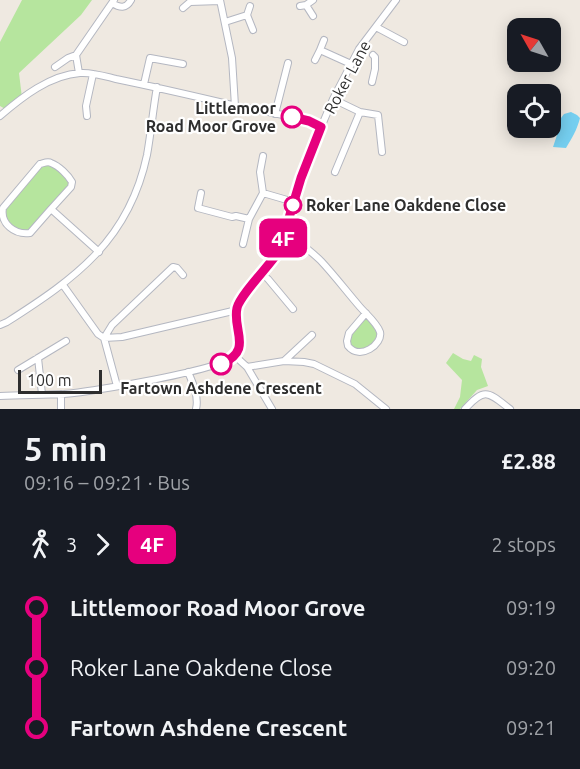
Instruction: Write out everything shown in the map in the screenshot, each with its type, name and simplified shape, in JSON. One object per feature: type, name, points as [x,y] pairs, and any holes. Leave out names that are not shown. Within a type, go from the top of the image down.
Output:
[{"type":"street","points":[[55,67],[76,55],[113,2],[123,7],[131,0]]},
{"type":"street","points":[[313,0],[303,6],[313,16]]},
{"type":"street","name":"Roker Lane","points":[[237,309],[240,300],[279,251],[303,171],[333,99],[359,49],[396,0]]},
{"type":"street","points":[[183,8],[190,2],[220,1],[232,58],[235,106]]},
{"type":"street","points":[[250,6],[247,15],[254,30]]},
{"type":"street","points":[[225,22],[247,15]]},
{"type":"street","points":[[376,27],[404,42]]},
{"type":"street","points":[[315,60],[324,40]]},
{"type":"street","points":[[359,49],[375,57],[372,81]]},
{"type":"street","points":[[320,50],[351,64]]},
{"type":"street","points":[[76,55],[79,73]]},
{"type":"street","points":[[144,84],[150,58],[183,64]]},
{"type":"street","points":[[275,114],[288,63]]},
{"type":"street","points":[[0,116],[36,89],[61,77],[79,73],[144,84],[309,121],[321,127]]},
{"type":"street","points":[[87,116],[86,106],[93,74]]},
{"type":"street","points":[[0,325],[63,285],[99,252],[122,222],[137,188],[147,155],[157,87]]},
{"type":"street","points":[[333,99],[360,112],[378,115],[382,152]]},
{"type":"street","points":[[335,172],[360,112]]},
{"type":"street","points":[[243,244],[249,219],[263,194],[260,172],[263,156]]},
{"type":"street","points":[[45,162],[51,163],[68,175],[72,182],[51,209],[30,233],[22,234],[15,231],[5,223],[2,216],[3,208],[40,164],[45,162]]},
{"type":"street","points":[[201,193],[197,211],[249,219]]},
{"type":"street","points":[[263,194],[294,202]]},
{"type":"street","points":[[51,209],[99,252]]},
{"type":"street","points":[[285,232],[321,262],[366,314],[379,330],[381,337],[379,340],[365,351],[353,351],[348,346],[349,333],[366,314]]},
{"type":"street","points":[[117,387],[104,338],[112,325],[173,267],[183,275]]},
{"type":"street","points":[[262,274],[293,309]]},
{"type":"street","points":[[0,396],[61,394],[117,387],[221,364],[235,356],[239,348],[237,309],[122,337],[104,338],[98,334],[63,285]]},
{"type":"street","points":[[284,361],[312,335]]},
{"type":"street","points":[[18,370],[66,341]]},
{"type":"street","points":[[235,356],[247,366],[272,409]]},
{"type":"street","points":[[38,358],[42,394]]},
{"type":"street","points":[[247,366],[284,361],[314,364],[356,384],[386,409]]},
{"type":"street","points":[[188,372],[196,395],[196,409]]},
{"type":"street","points":[[465,409],[483,393],[492,396],[510,409]]},
{"type":"street","points":[[61,394],[61,409]]},
{"type":"green space","points":[[22,0],[92,0],[81,15],[19,73],[22,98],[7,110],[0,106],[0,42]]},
{"type":"green space","points":[[51,163],[72,182],[30,233],[22,234],[5,223],[3,208],[40,164]]},
{"type":"green space","points":[[366,313],[380,334],[372,347],[353,351],[348,337]]},
{"type":"green space","points":[[453,353],[471,361],[474,355],[482,359],[481,367],[488,386],[477,390],[460,409],[454,409],[460,397],[462,380],[446,363]]},
{"type":"water","points":[[571,112],[580,118],[566,148],[553,147],[556,138],[561,138],[561,118],[564,114]]},
{"type":"bus line","name":"4F","points":[[221,364],[235,356],[239,348],[237,309],[240,300],[279,251],[306,163],[321,127],[292,117]]},
{"type":"place","name":"Littlemoor Road Moor Grove","points":[[292,117]]},
{"type":"place","name":"Roker Lane Oakdene Close","points":[[293,205]]},
{"type":"place","name":"Fartown Ashdene Crescent","points":[[221,364]]}]
